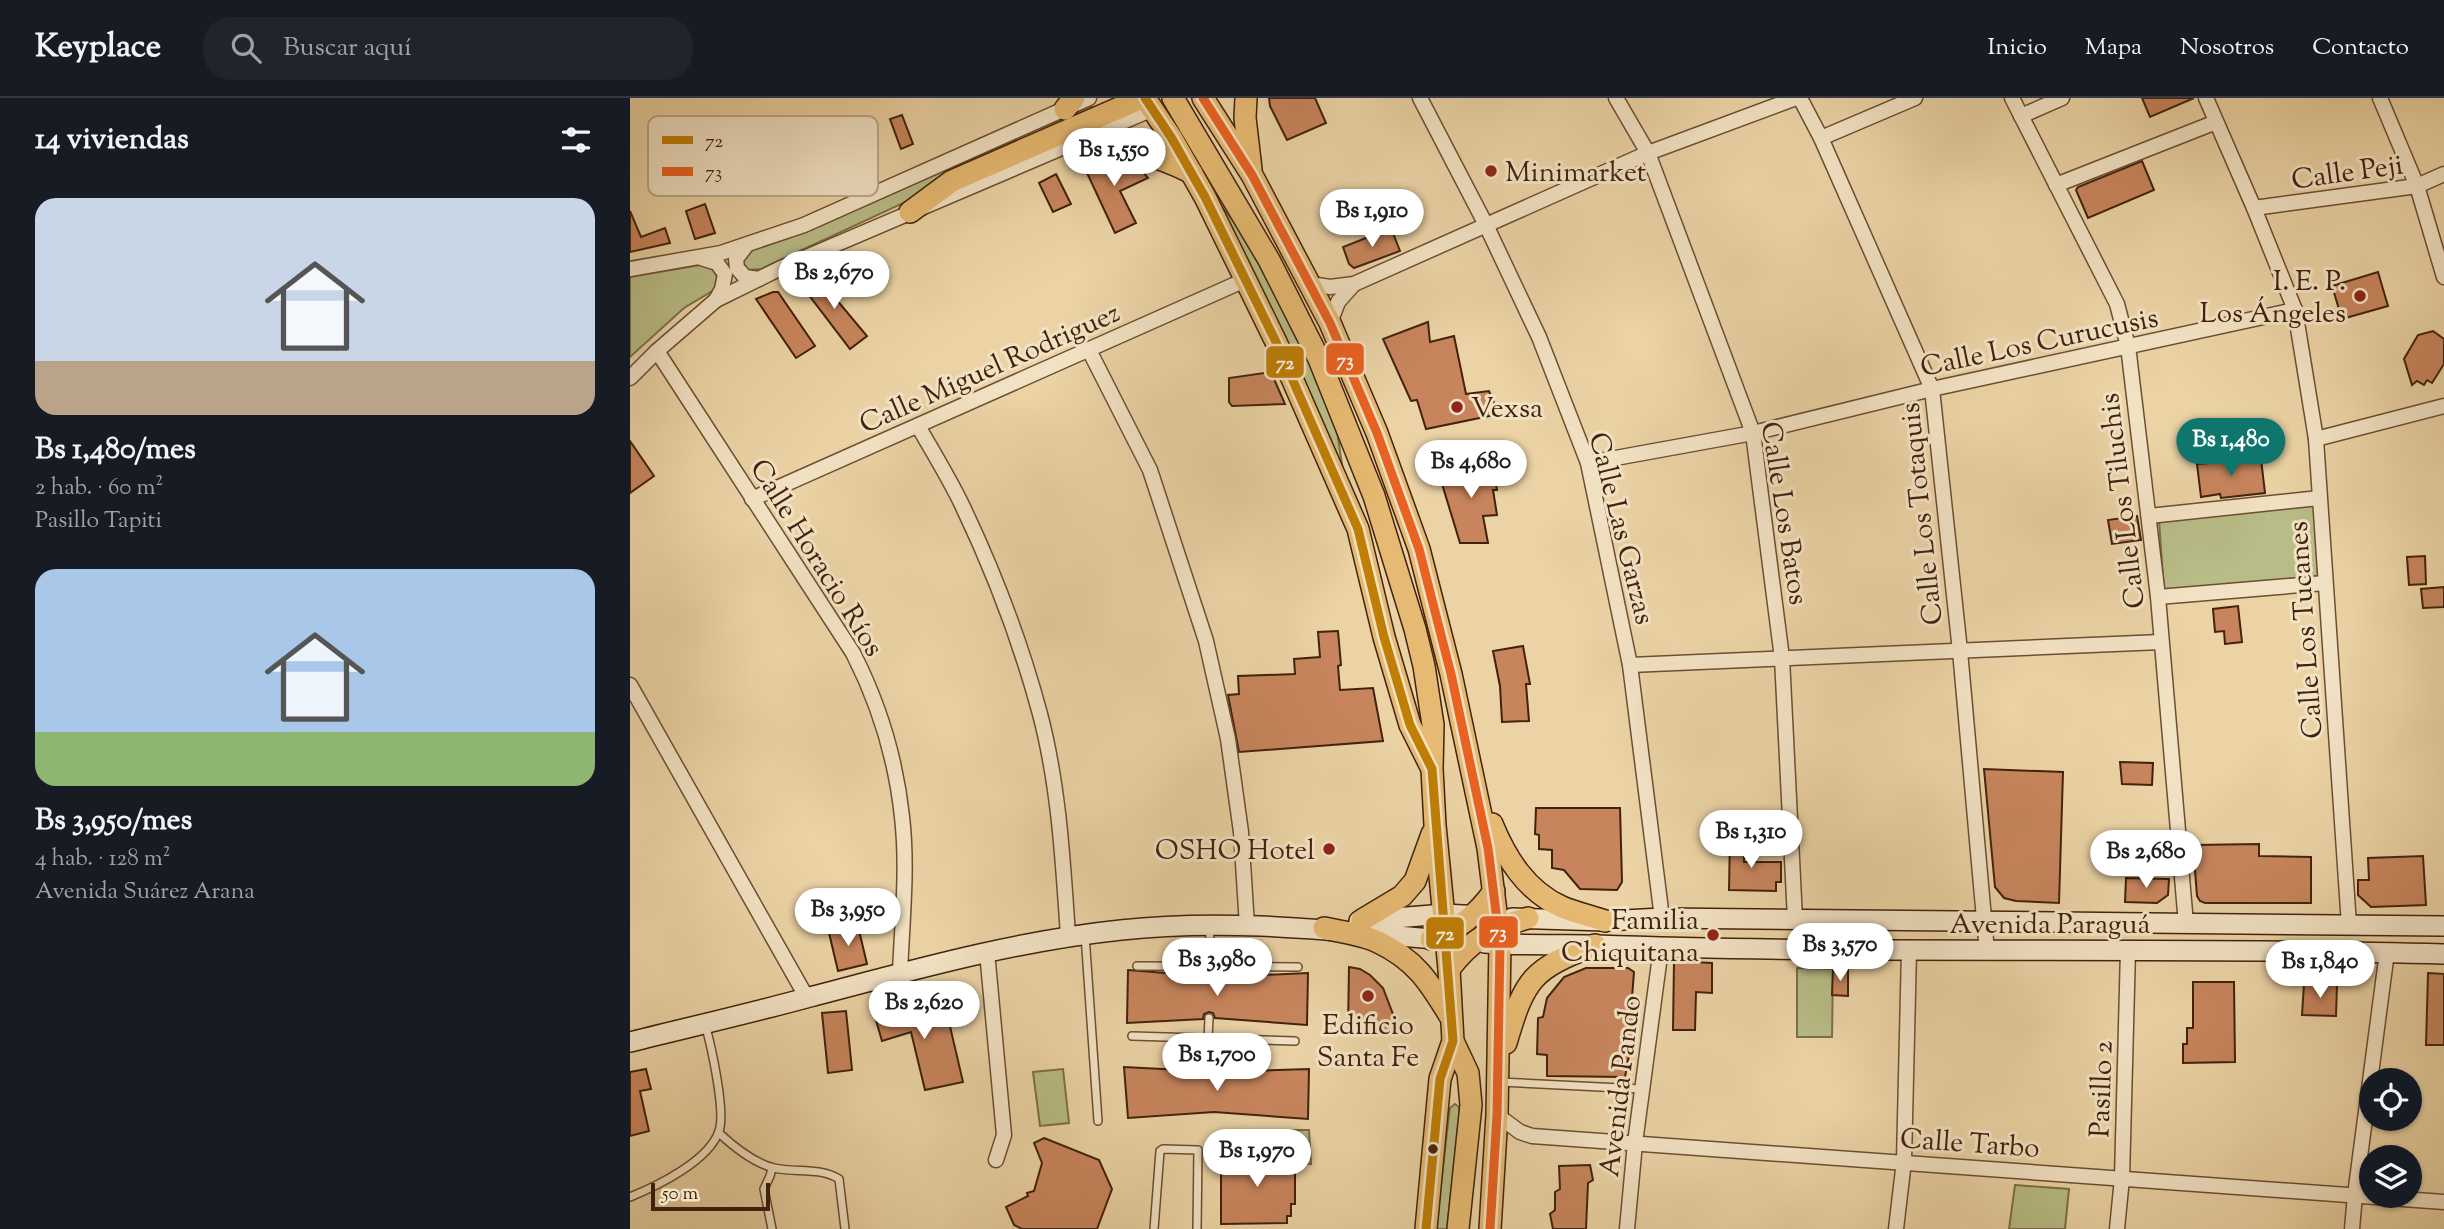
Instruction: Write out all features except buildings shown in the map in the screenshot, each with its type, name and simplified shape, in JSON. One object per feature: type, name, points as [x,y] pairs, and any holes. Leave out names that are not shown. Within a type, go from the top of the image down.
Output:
[{"type":"main road","points":[[911,212],[952,181],[1147,102],[1175,98]]},
{"type":"main road","points":[[1175,98],[1173,119],[1180,152]]},
{"type":"main road","points":[[1175,98],[1275,272],[1319,359],[1353,438],[1374,496],[1424,666],[1433,725],[1435,825],[1442,932],[1450,969],[1453,1041],[1468,1073],[1471,1105],[1458,1229]]},
{"type":"main road","points":[[1203,98],[1252,175],[1330,323],[1377,433],[1419,550],[1451,674],[1476,786],[1499,930],[1497,1115],[1490,1229]]},
{"type":"main road","points":[[1246,98],[1245,118],[1252,175]]},
{"type":"main road","points":[[1147,102],[1193,174],[1276,342],[1358,529],[1384,637],[1410,725],[1432,769]]},
{"type":"main road","points":[[1077,143],[1136,151],[1193,174]]},
{"type":"main road","points":[[1353,438],[1358,529]]},
{"type":"main road","points":[[1476,786],[1500,845],[1518,873],[1537,891],[1561,906],[1605,920]]},
{"type":"main road","points":[[1324,928],[1362,920],[1402,896],[1415,881],[1435,825]]},
{"type":"main road","points":[[630,1042],[987,952],[1076,935],[1123,929],[1210,926],[1442,932],[1474,916],[1494,891]]},
{"type":"main road","name":"Avenida Paraguá","points":[[1474,916],[1499,930],[1595,945],[1661,948],[2444,954]]},
{"type":"main road","points":[[1450,969],[1464,949],[1473,942],[1528,918]]},
{"type":"main road","name":"Avenida Paraguá","points":[[1528,918],[2444,926]]},
{"type":"main road","points":[[1362,920],[1442,932],[1473,942]]},
{"type":"main road","points":[[1324,928],[1376,941],[1414,964],[1428,981],[1451,1019]]},
{"type":"main road","points":[[1498,1077],[1514,1018],[1534,977],[1556,960],[1595,945]]},
{"type":"main road","points":[[1426,1229],[1440,1079],[1453,1041]]},
{"type":"street","points":[[878,191],[1070,104],[1089,98]]},
{"type":"street","name":"Calle Las Garzas","points":[[1420,98],[1486,225],[1539,337],[1588,463],[1630,665],[1662,918]]},
{"type":"street","name":"Calle Los Batos","points":[[1616,98],[1648,153],[1753,433],[1782,659],[1795,919]]},
{"type":"street","points":[[1330,323],[1343,293],[1354,284],[1648,153],[1798,98]]},
{"type":"street","name":"Calle Los Totaquis","points":[[1798,98],[1821,138],[1932,389],[1960,651],[1987,952]]},
{"type":"street","points":[[1821,138],[1915,98]]},
{"type":"street","name":"Calle Los Tiluchis","points":[[2012,98],[2118,304],[2128,346],[2158,597],[2186,924]]},
{"type":"street","points":[[2021,116],[2062,98]]},
{"type":"street","name":"Calle Los Tucanes","points":[[2206,98],[2295,310],[2316,439],[2349,925]]},
{"type":"street","points":[[2379,98],[2417,186],[2444,276]]},
{"type":"street","points":[[630,378],[716,300],[911,212],[1077,143],[1147,102]]},
{"type":"street","points":[[2056,185],[2216,122]]},
{"type":"street","name":"Calle Peji","points":[[2254,208],[2417,186],[2444,174]]},
{"type":"street","points":[[630,269],[698,258],[747,245],[804,225],[868,196]]},
{"type":"street","points":[[747,245],[736,259],[737,268],[744,277],[759,279]]},
{"type":"street","points":[[698,258],[711,260],[722,267],[725,281],[716,300]]},
{"type":"street","name":"Calle Miguel Rodriguez","points":[[752,499],[1245,280]]},
{"type":"street","points":[[1310,284],[1330,287],[1354,284]]},
{"type":"street","name":"Calle Los Curucusis","points":[[1588,463],[1753,433],[1932,389],[2295,310]]},
{"type":"street","points":[[1089,350],[1150,470],[1206,641],[1228,739],[1241,832],[1247,926]]},
{"type":"street","name":"Calle Horacio Ríos","points":[[657,351],[853,653],[883,724],[895,771],[902,817],[904,862],[900,973]]},
{"type":"street","points":[[2316,439],[2444,406]]},
{"type":"street","points":[[918,426],[961,504],[994,578],[1019,644],[1040,716],[1076,935]]},
{"type":"street","points":[[2149,516],[2319,498]]},
{"type":"street","points":[[2158,597],[2325,583]]},
{"type":"street","points":[[1630,665],[2161,642]]},
{"type":"street","points":[[630,685],[807,998]]},
{"type":"street","name":"Avenida Pando","points":[[1627,1229],[1635,1143],[1661,948]]},
{"type":"street","name":"Pasillo 2","points":[[2117,1229],[2122,1178],[2128,950]]},
{"type":"street","points":[[1896,1229],[1903,1161],[1909,951]]},
{"type":"street","points":[[987,952],[1004,1135],[996,1160]]},
{"type":"street","points":[[2352,1229],[2387,952]]},
{"type":"street","name":"Calle Tarbo","points":[[1497,1115],[1520,1132],[1532,1136],[2444,1202]]},
{"type":"lane","points":[[1209,977],[1210,926]]},
{"type":"lane","points":[[1076,935],[1098,1121]]},
{"type":"lane","points":[[1137,967],[1298,967]]},
{"type":"lane","points":[[1208,1038],[1209,1018]]},
{"type":"lane","points":[[630,1198],[674,1176],[707,1149],[719,1133],[721,1112],[710,1042],[704,1023]]},
{"type":"lane","points":[[1132,1036],[1295,1041]]},
{"type":"lane","points":[[1498,1077],[1642,1090]]},
{"type":"lane","points":[[719,1133],[741,1152],[772,1168],[829,1173],[839,1179],[845,1229]]},
{"type":"lane","points":[[1154,1229],[1160,1151],[1163,1149],[1198,1150],[1197,1229]]},
{"type":"lane","points":[[772,1168],[764,1189],[772,1229]]},
{"type":"green space","points":[[1092,106],[1095,114],[761,269],[748,270],[742,261],[748,250],[833,218]]},
{"type":"green space","points":[[1218,202],[1257,251],[1312,359],[1337,431],[1344,478]]},
{"type":"green space","points":[[700,265],[711,268],[717,275],[719,283],[714,290],[684,308],[630,357],[630,277]]},
{"type":"green space","points":[[2314,504],[2318,576],[2164,591],[2159,520]]},
{"type":"green space","points":[[1797,968],[1833,969],[1832,1037],[1797,1037]]},
{"type":"green space","points":[[1063,1069],[1069,1123],[1040,1126],[1033,1072]]},
{"type":"green space","points":[[1455,1104],[1459,1107],[1459,1116],[1447,1229],[1436,1229],[1450,1108]]},
{"type":"green space","points":[[1289,1130],[1309,1130],[1311,1164],[1291,1164]]},
{"type":"green space","points":[[2015,1185],[2069,1189],[2065,1229],[2009,1229]]},
{"type":"transit line","name":"72","points":[[1145,98],[1205,197],[1276,342],[1358,529],[1384,637],[1410,725],[1432,769],[1453,1041],[1440,1079],[1426,1229]]},
{"type":"transit line","name":"73","points":[[1203,98],[1252,175],[1330,323],[1377,433],[1419,549],[1451,674],[1488,848],[1500,944],[1497,1115],[1490,1229]]},
{"type":"place","name":"Minimarket","points":[[1491,171]]},
{"type":"place","name":"I. E. P. Los Ángeles","points":[[2360,296]]},
{"type":"place","name":"Vexsa","points":[[1457,407]]},
{"type":"place","name":"OSHO Hotel","points":[[1329,849]]},
{"type":"place","name":"Familia Chiquitana","points":[[1713,935]]},
{"type":"place","name":"Edificio Santa Fe","points":[[1368,996]]}]
